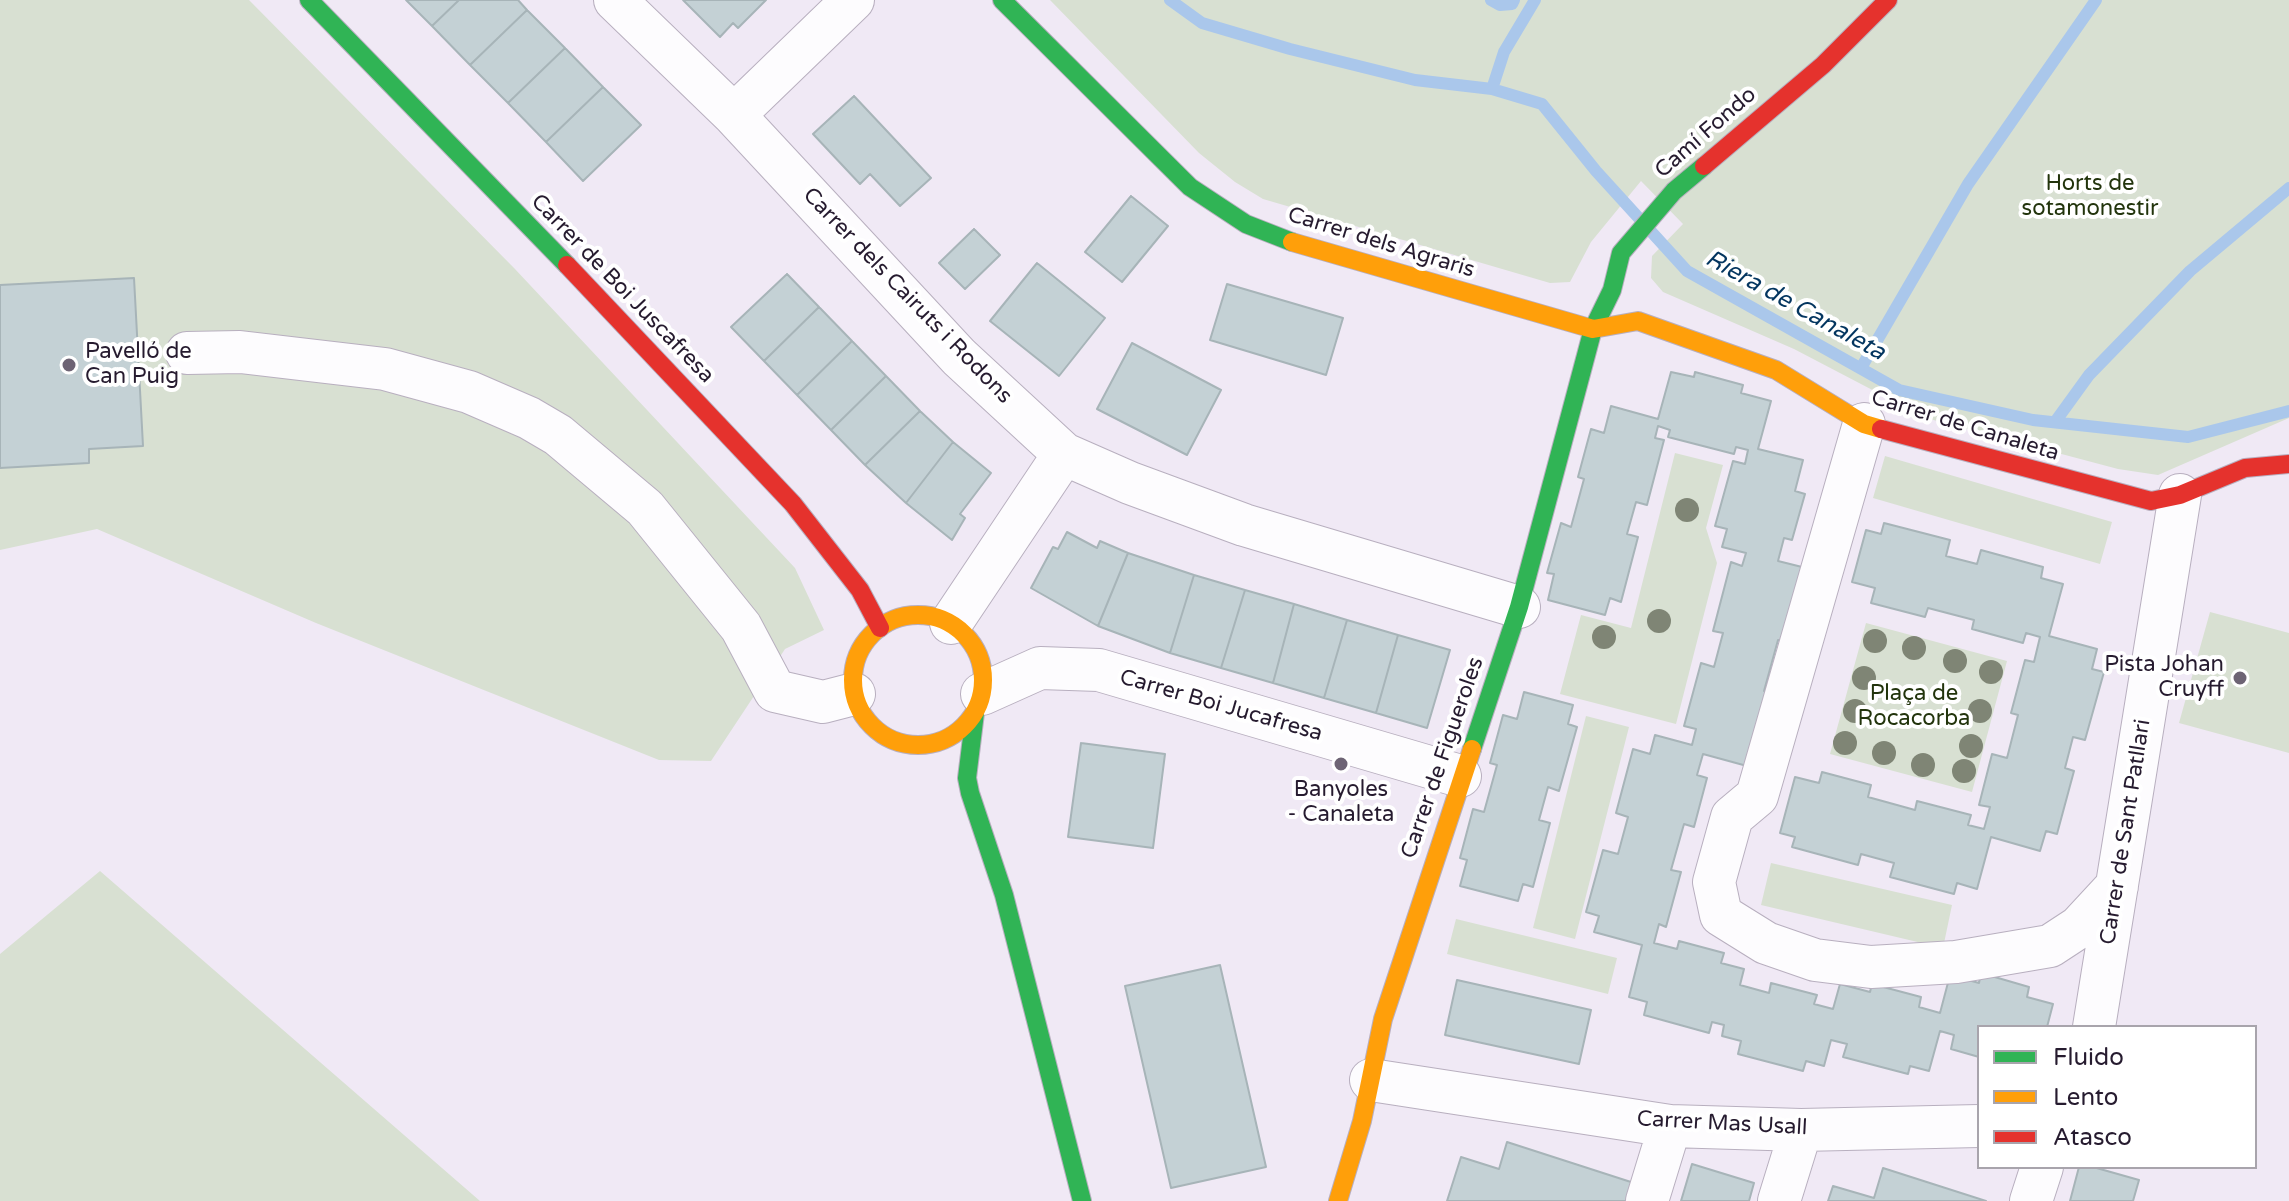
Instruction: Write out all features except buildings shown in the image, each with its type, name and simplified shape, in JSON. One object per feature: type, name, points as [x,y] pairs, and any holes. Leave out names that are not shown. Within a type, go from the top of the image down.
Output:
[{"type":"street","name":"Carrer de Boi Juscafresa","points":[[309,0],[685,386],[774,483],[839,560],[880,628]]},
{"type":"street","name":"Carrer dels Cairuts i Rodons","points":[[615,0],[734,115],[959,357],[1064,454],[1130,483],[1244,525],[1519,607]]},
{"type":"street","points":[[734,115],[853,0]]},
{"type":"street","name":"Carrer dels Agraris","points":[[1002,0],[1170,169],[1190,187],[1246,224],[1314,251],[1593,329]]},
{"type":"street","name":"Camí Fondo","points":[[1593,329],[1612,290],[1621,253],[1674,191],[1823,65],[1888,0]]},
{"type":"street","name":"Carrer de Canaleta","points":[[1593,329],[1638,321],[1776,370],[1864,424],[2119,495],[2151,501],[2180,495],[2245,468],[2289,464]]},
{"type":"street","name":"Carrer de Figueroles","points":[[1338,1201],[1371,1080],[1383,1019],[1460,776],[1519,607],[1593,329]]},
{"type":"street","points":[[187,353],[240,352],[385,369],[469,392],[529,418],[558,435],[645,508],[741,627],[775,691],[823,702],[854,694]]},
{"type":"street","points":[[1864,424],[1757,796],[1732,817],[1714,882],[1721,915],[1766,943],[1815,960],[1871,967],[1928,964],[2050,946],[2079,927],[2117,886]]},
{"type":"street","points":[[951,623],[1064,454]]},
{"type":"street","name":"Carrer de Sant Patllari","points":[[2094,1025],[2180,495]]},
{"type":"street","points":[[954,770],[979,704],[984,680],[978,654],[951,623],[937,618],[907,616],[880,628],[866,640],[857,657],[853,675],[854,694],[860,710],[883,735],[916,746],[954,770],[1004,895],[1082,1201]]},
{"type":"street","name":"Carrer Boi Jucafresa","points":[[979,704],[1040,668],[1099,670],[1460,776]]},
{"type":"street","points":[[916,746],[950,737],[979,704]]},
{"type":"street","name":"Carrer Mas Usall","points":[[1371,1080],[1670,1126],[1801,1130],[1977,1126]]},
{"type":"street","points":[[1647,1201],[1670,1126]]},
{"type":"street","points":[[1779,1201],[1801,1130]]},
{"type":"street","points":[[2031,1201],[2041,1169]]},
{"type":"green space","points":[[0,0],[249,0],[515,269],[795,568],[824,630],[785,649],[711,761],[659,760],[316,623],[97,529],[0,550],[0,468],[89,463],[89,449],[134,278],[0,285]]},
{"type":"green space","name":"Horts de sotamonestir","points":[[1050,0],[2289,0],[2289,418],[2158,475],[2118,469],[1926,418],[1794,349],[1663,292],[1651,278],[1652,256],[1683,224],[1641,181],[1591,242],[1570,282],[1550,283],[1263,199],[1235,182],[1199,153]]},
{"type":"green space","points":[[1675,453],[1723,465],[1706,528],[1717,563],[1676,724],[1560,694],[1581,615],[1631,628]]},
{"type":"green space","points":[[1885,456],[2112,522],[2100,564],[1873,498]]},
{"type":"green space","name":"Pista Johan Cruyff","points":[[2210,612],[2289,633],[2289,753],[2179,723]]},
{"type":"green space","name":"Plaça de Rocacorba","points":[[1866,623],[2007,661],[1972,792],[1830,754]]},
{"type":"green space","points":[[1586,716],[1629,727],[1575,939],[1533,928]]},
{"type":"green space","points":[[1771,863],[1952,905],[1943,948],[1761,905]]},
{"type":"green space","points":[[100,871],[480,1201],[0,1201],[0,954]]},
{"type":"green space","points":[[1456,919],[1617,958],[1608,994],[1447,954]]},
{"type":"waterway","name":"Riera de Canaleta","points":[[1170,0],[1202,23],[1290,49],[1415,80],[1492,89],[1542,104],[1596,171],[1687,271],[1899,390],[2033,420],[2188,437],[2289,411]]},
{"type":"waterway","points":[[1491,0],[1500,5],[1512,4],[1514,0]]},
{"type":"waterway","points":[[1492,89],[1504,52],[1535,0]]},
{"type":"waterway","points":[[1861,368],[1968,184],[2096,0]]},
{"type":"waterway","points":[[2055,422],[2089,375],[2190,271],[2289,188]]},
{"type":"traffic: fast","points":[[309,0],[567,265]]},
{"type":"traffic: fast","points":[[1002,0],[1190,187],[1246,224],[1292,242]]},
{"type":"traffic: fast","points":[[1472,749],[1519,607],[1593,329],[1612,290],[1621,253],[1674,191],[1704,166]]},
{"type":"traffic: fast","points":[[975,713],[967,778],[970,793],[1004,895],[1082,1201]]},
{"type":"traffic: slow","points":[[1292,242],[1593,329],[1638,321],[1776,370],[1864,424],[1881,429]]},
{"type":"traffic: slow","points":[[918,615],[943,620],[964,634],[978,655],[983,680],[978,705],[964,726],[943,740],[918,745],[893,740],[872,726],[858,705],[853,680],[858,655],[872,634],[893,620],[918,615]]},
{"type":"traffic: slow","points":[[1338,1201],[1362,1121],[1383,1019],[1472,749]]},
{"type":"traffic: jam","points":[[1704,166],[1823,65],[1888,0]]},
{"type":"traffic: jam","points":[[567,265],[793,504],[860,590],[880,628]]},
{"type":"traffic: jam","points":[[1881,429],[2151,501],[2180,495],[2245,468],[2289,464]]},
{"type":"place","name":"Pavelló de Can Puig","points":[[69,365]]},
{"type":"place","name":"Pista Johan Cruyff","points":[[2240,678]]},
{"type":"place","name":"Banyoles - Canaleta","points":[[1341,764]]}]
